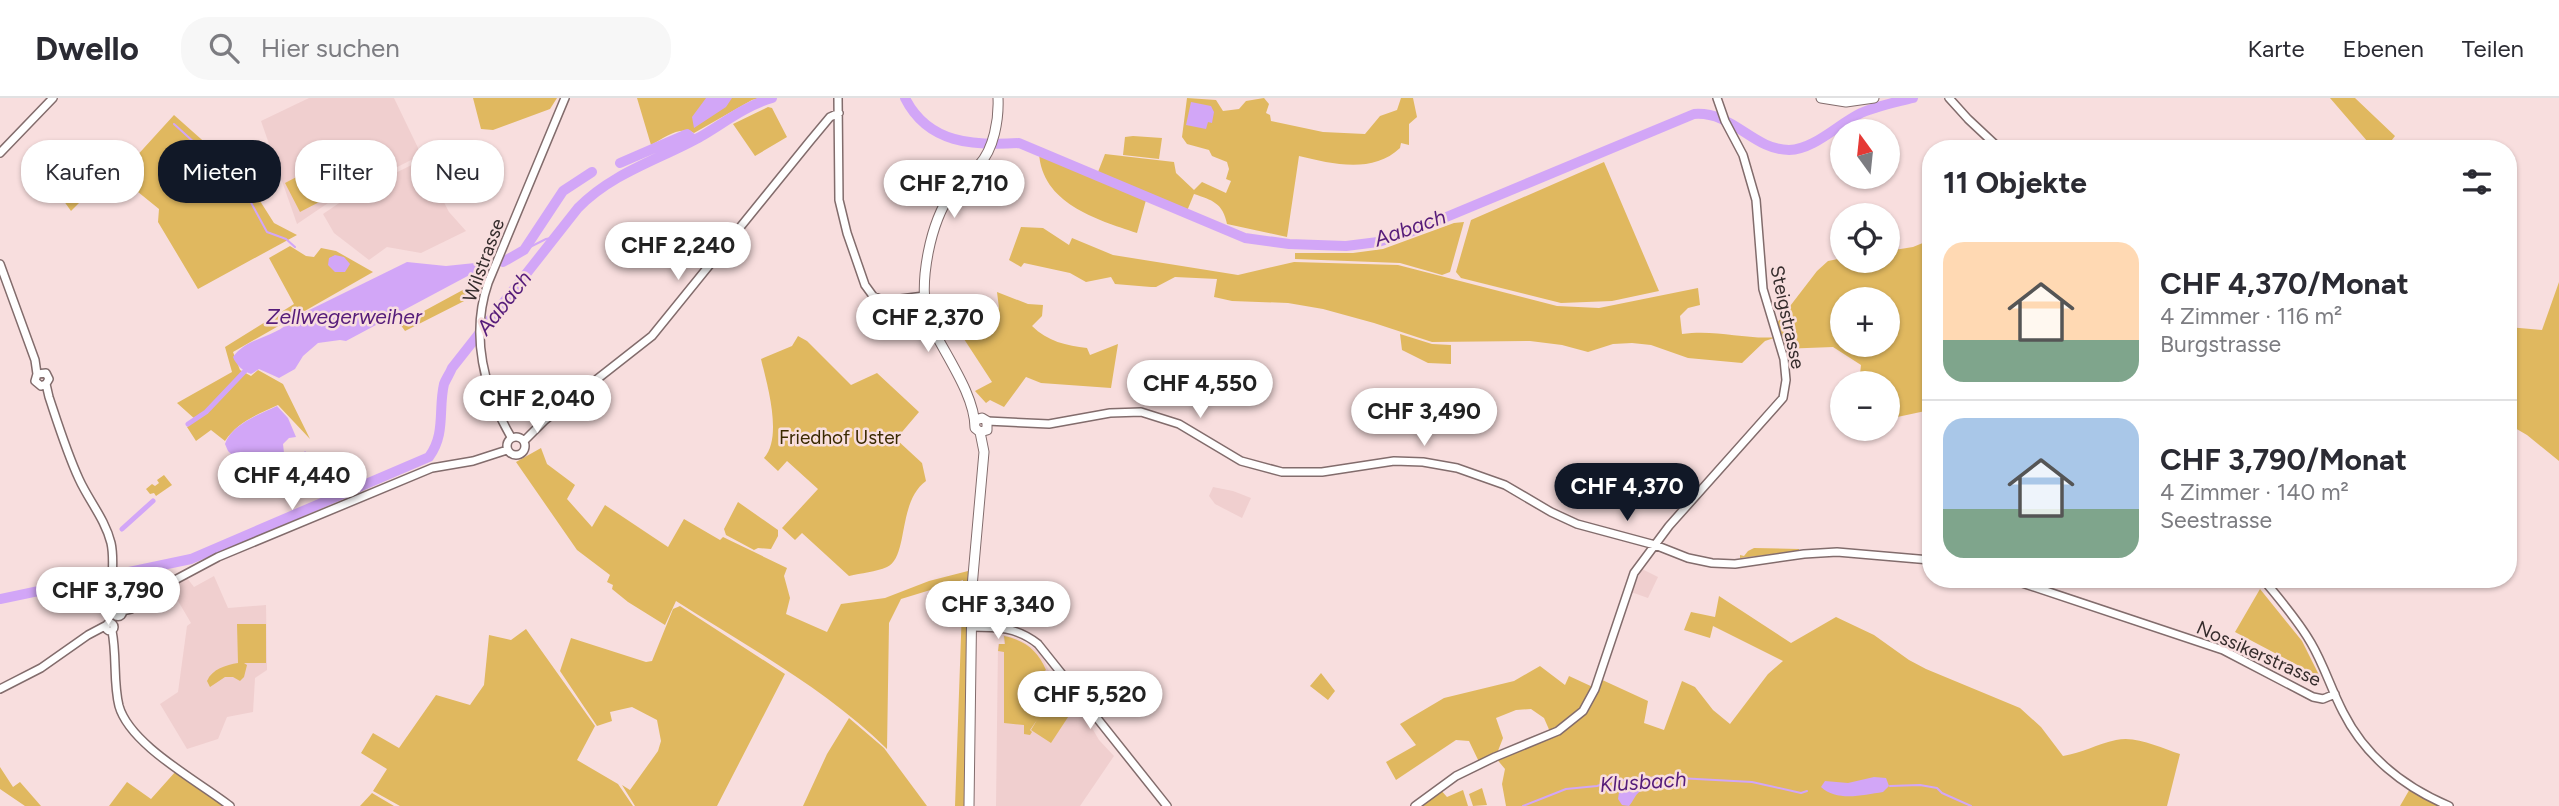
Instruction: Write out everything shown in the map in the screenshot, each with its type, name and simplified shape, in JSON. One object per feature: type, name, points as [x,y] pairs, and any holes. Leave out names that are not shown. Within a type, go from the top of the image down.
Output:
[{"type":"main road","points":[[969,806],[972,577],[984,452],[983,425],[927,317],[924,296],[929,252],[943,209],[953,190],[980,165],[987,153],[998,114],[998,98]]},
{"type":"main road","points":[[1821,98],[1846,102],[1874,98]]},
{"type":"street","points":[[0,153],[52,98]]},
{"type":"street","name":"Wilstrasse","points":[[511,437],[491,397],[480,342],[482,303],[565,98]]},
{"type":"street","points":[[838,98],[841,210],[865,285],[876,298],[885,301],[924,296]]},
{"type":"street","points":[[524,441],[545,420],[652,336],[830,117],[839,110],[844,98]]},
{"type":"street","name":"Steigstrasse","points":[[1415,806],[1456,776],[1558,731],[1583,711],[1595,689],[1629,583],[1669,526],[1777,407],[1785,390],[1784,359],[1763,289],[1756,200],[1743,155],[1727,125],[1717,98]]},
{"type":"street","points":[[1949,98],[1990,140]]},
{"type":"street","points":[[0,264],[39,373],[35,381],[44,385],[80,482],[107,532],[113,556],[113,601],[118,612]]},
{"type":"street","points":[[983,425],[1049,424],[1110,413],[1141,412],[1180,424],[1241,461],[1282,472],[1322,472],[1383,462],[1415,462],[1475,472],[1577,524],[1655,545],[1700,561],[1722,564],[1837,552],[1922,559]]},
{"type":"street","points":[[518,436],[524,441],[525,448],[520,454],[513,455],[507,450],[506,443],[511,437],[518,436]]},
{"type":"street","points":[[230,806],[144,743],[129,727],[120,709],[116,692],[110,627],[118,612],[131,608],[190,572],[228,553],[432,468],[473,461],[507,450]]},
{"type":"street","name":"Nossikerstrasse","points":[[2037,588],[2223,650],[2313,698],[2323,699],[2335,694]]},
{"type":"street","points":[[2270,588],[2307,635],[2361,741],[2381,763],[2411,787],[2449,806]]},
{"type":"street","points":[[0,689],[41,668],[88,635],[110,627]]},
{"type":"street","points":[[971,627],[1012,629],[1038,643],[1167,806]]},
{"type":"shaded area","points":[[309,98],[394,98],[414,140],[411,140],[411,160],[397,167],[397,140],[295,140],[295,203],[328,203],[297,224],[281,178],[281,140],[268,140],[261,121]]},
{"type":"shaded area","points":[[411,165],[411,203],[444,203],[466,231],[421,253],[387,247],[369,260],[334,233],[323,214],[339,203],[397,203],[397,172]]},
{"type":"shaded area","points":[[1213,487],[1251,498],[1242,518],[1215,504],[1209,496]]},
{"type":"shaded area","points":[[1642,569],[1658,577],[1648,598],[1631,592]]},
{"type":"shaded area","points":[[214,576],[228,608],[266,605],[267,670],[255,678],[253,712],[227,717],[218,739],[187,749],[160,704],[178,692],[187,626],[191,623],[171,589],[187,578],[194,587]]},
{"type":"shaded area","points":[[1003,635],[1017,638],[1037,650],[1055,685],[1084,714],[1099,740],[1114,756],[1080,806],[996,806],[998,644],[1004,644]]},
{"type":"green space","points":[[473,98],[557,98],[550,109],[493,130],[481,129]]},
{"type":"green space","points":[[637,98],[760,98],[694,133],[678,131],[651,145]]},
{"type":"green space","points":[[1187,98],[1216,100],[1223,111],[1239,109],[1246,101],[1264,98],[1269,104],[1266,113],[1270,115],[1271,121],[1323,132],[1365,134],[1380,116],[1397,110],[1401,98],[1413,98],[1417,117],[1409,124],[1409,145],[1401,143],[1400,148],[1377,161],[1352,165],[1299,156],[1287,237],[1227,224],[1220,207],[1200,196],[1194,194],[1187,211],[1098,172],[1105,154],[1174,162],[1176,173],[1194,190],[1202,182],[1226,193],[1231,181],[1226,179],[1229,169],[1227,162],[1212,156],[1209,150],[1187,144],[1182,137]]},
{"type":"green space","points":[[2330,98],[2355,98],[2395,136],[2392,140],[2366,140]]},
{"type":"green space","points":[[768,107],[772,108],[787,137],[755,156],[733,124]]},
{"type":"green space","points":[[174,115],[202,140],[158,140],[158,203],[261,203],[274,223],[297,235],[198,289],[158,222],[159,209],[144,197],[144,148]]},
{"type":"green space","points":[[1125,137],[1162,138],[1159,159],[1123,155]]},
{"type":"green space","points":[[1039,153],[1146,200],[1137,233],[1088,215],[1060,197],[1042,170]]},
{"type":"green space","points":[[1604,162],[1659,291],[1612,301],[1561,303],[1461,278],[1456,272],[1471,220]]},
{"type":"green space","points":[[295,178],[295,202],[285,183]]},
{"type":"green space","points":[[65,203],[79,203],[71,211]]},
{"type":"green space","points":[[295,203],[317,203],[300,212]]},
{"type":"green space","points":[[1464,222],[1450,272],[1442,275],[1400,263],[1295,259],[1295,253],[1353,253],[1383,249],[1454,223]]},
{"type":"green space","points":[[1021,227],[1043,228],[1069,245],[1072,238],[1113,255],[1238,275],[1294,262],[1398,265],[1557,306],[1599,308],[1698,288],[1700,305],[1688,308],[1680,316],[1682,334],[1777,337],[1765,341],[1742,363],[1688,358],[1651,345],[1632,343],[1613,344],[1588,352],[1530,341],[1432,342],[1323,309],[1288,303],[1232,301],[1214,297],[1217,279],[1175,277],[1156,287],[1115,284],[1111,277],[1086,282],[1070,273],[1024,263],[1021,267],[1009,260]]},
{"type":"green space","points":[[1922,243],[1922,412],[1900,416],[1900,371],[1860,371],[1861,365],[1849,357],[1900,357],[1900,287],[1830,287],[1830,347],[1781,349],[1777,337],[1777,323],[1817,271],[1828,261],[1830,273],[1900,273],[1900,249]]},
{"type":"green space","points":[[290,246],[306,256],[314,257],[321,248],[336,251],[373,272],[233,352],[240,370],[251,376],[258,370],[283,384],[310,439],[278,405],[242,424],[225,441],[211,430],[196,441],[187,427],[196,420],[177,403],[232,372],[225,347],[294,304],[269,258]]},
{"type":"green space","points":[[2559,282],[2559,461],[2517,429],[2517,328],[2542,330]]},
{"type":"green space","points":[[482,283],[478,294],[405,331],[400,324],[472,285]]},
{"type":"green space","points":[[997,292],[1028,304],[1043,305],[1042,316],[1032,326],[1051,339],[1087,348],[1090,355],[1118,344],[1111,388],[1041,383],[1026,377],[1004,407],[990,400],[986,403],[975,391],[992,382],[964,339],[961,326],[969,323],[978,314],[999,308]]},
{"type":"green space","points":[[1400,334],[1432,344],[1451,345],[1451,364],[1428,363],[1402,350]]},
{"type":"green space","name":"Friedhof Uster","points":[[798,336],[807,341],[851,385],[877,373],[919,412],[896,439],[922,463],[926,481],[911,502],[894,561],[883,569],[849,576],[802,533],[795,540],[782,528],[818,489],[787,461],[778,471],[764,458],[770,449],[773,424],[770,396],[761,359],[792,346]]},
{"type":"green space","points":[[541,448],[547,464],[575,485],[567,499],[592,527],[605,505],[668,547],[684,519],[720,540],[723,537],[787,568],[784,576],[790,598],[786,614],[827,632],[841,604],[885,598],[929,581],[968,571],[966,806],[955,806],[963,580],[901,599],[889,623],[887,749],[812,688],[676,601],[665,625],[612,589],[613,585],[607,582],[610,575],[577,550],[516,462]]},
{"type":"green space","points":[[164,475],[172,485],[156,496],[154,493],[150,494],[146,489],[159,483],[157,480]]},
{"type":"green space","points":[[738,502],[778,530],[771,549],[754,550],[726,535],[724,529]]},
{"type":"green space","points":[[1754,548],[1799,551],[1740,558],[1740,555],[1744,556]]},
{"type":"green space","points":[[2260,589],[2302,641],[2320,677],[2235,632]]},
{"type":"green space","points":[[1719,596],[1791,643],[1836,617],[1874,635],[1926,669],[2020,708],[2041,727],[2063,756],[2124,739],[2148,743],[2180,754],[2167,806],[1506,806],[1502,784],[1505,769],[1495,757],[1480,764],[1469,741],[1456,740],[1396,780],[1386,762],[1416,745],[1400,724],[1444,698],[1514,681],[1540,666],[1565,685],[1569,676],[1595,688],[1598,678],[1648,701],[1644,723],[1664,730],[1682,681],[1695,687],[1713,710],[1730,724],[1768,674],[1783,661],[1713,626],[1710,638],[1684,630],[1691,612],[1715,617]],"holes":[[[1531,709],[1544,718],[1551,734],[1496,756],[1503,738],[1496,718],[1516,710]]]},
{"type":"green space","points":[[680,606],[785,674],[717,806],[635,806],[622,785],[630,790],[658,751],[661,741],[657,720],[632,707],[610,712],[612,721],[597,726],[560,671],[571,638],[646,662],[652,661],[673,609]]},
{"type":"green space","points":[[237,624],[266,624],[266,663],[244,663],[247,665],[240,681],[225,677],[210,687],[207,681],[212,673],[224,666],[238,663]]},
{"type":"green space","points":[[526,629],[595,726],[577,760],[618,784],[633,806],[400,806],[373,791],[387,769],[361,753],[373,733],[399,748],[436,695],[470,705],[484,685],[489,635],[511,640]]},
{"type":"green space","points":[[1004,636],[1030,647],[1046,670],[1038,676],[1049,689],[1035,714],[1040,717],[1053,698],[1072,711],[1051,743],[1031,730],[1037,720],[1030,730],[1030,735],[1024,734],[1024,725],[1004,723],[1004,652],[998,651],[999,644],[1005,644]]},
{"type":"green space","points":[[1321,673],[1335,691],[1328,700],[1310,686]]},
{"type":"green space","points":[[849,718],[884,748],[927,806],[803,806],[827,754]]},
{"type":"green space","points":[[0,767],[13,787],[20,782],[41,806],[25,806],[0,789]]},
{"type":"green space","points":[[176,771],[223,806],[109,806],[127,782],[151,799]]},
{"type":"green space","points":[[2411,787],[2449,806],[2400,806]]},
{"type":"green space","points":[[1439,788],[1447,797],[1463,790],[1468,806],[1415,806]]},
{"type":"green space","points":[[1482,788],[1487,805],[1473,806],[1469,794]]},
{"type":"green space","points":[[372,793],[394,806],[360,806]]},
{"type":"water","points":[[706,98],[732,98],[726,107],[694,128],[692,117]]},
{"type":"water","points":[[1191,102],[1211,106],[1214,112],[1212,123],[1208,122],[1206,129],[1186,125]]},
{"type":"water","points":[[335,255],[344,257],[350,264],[345,272],[335,272],[328,265],[329,258]]},
{"type":"water","name":"Zellwegerweiher","points":[[407,262],[446,266],[475,263],[490,266],[488,271],[477,271],[346,341],[318,343],[303,356],[295,369],[279,378],[259,369],[251,374],[234,360],[233,357],[239,350],[279,330],[293,318]]},
{"type":"water","points":[[277,406],[288,418],[296,437],[289,438],[283,444],[284,453],[291,459],[300,457],[305,451],[320,467],[319,471],[309,478],[278,491],[266,487],[228,451],[225,444],[233,431]]},
{"type":"water","points":[[1874,777],[1886,778],[1889,786],[1883,792],[1842,796],[1827,792],[1821,787],[1825,781],[1848,783]]},
{"type":"water","points":[[1638,784],[1642,787],[1641,791],[1629,806],[1622,805],[1618,799],[1620,786]]},
{"type":"waterway","name":"Aabach","points":[[0,599],[191,559],[429,457],[438,440],[442,394],[452,368],[578,208],[620,176],[700,137],[744,110],[772,98]]},
{"type":"waterway","name":"Aabach","points":[[905,98],[926,125],[939,133],[969,142],[1019,143],[1245,238],[1289,244],[1346,246],[1378,242],[1408,233],[1694,114],[1720,118],[1764,144],[1789,150],[1799,149],[1817,141],[1861,113],[1913,98]]},
{"type":"waterway","points":[[174,124],[242,186],[267,232],[286,239],[295,247]]},
{"type":"waterway","points":[[620,163],[687,134],[694,140]]},
{"type":"waterway","points":[[503,262],[524,250],[563,191],[592,172]]},
{"type":"waterway","name":"Aabach","points":[[524,250],[556,237]]},
{"type":"waterway","points":[[188,424],[206,412],[245,371]]},
{"type":"waterway","points":[[122,529],[153,501]]},
{"type":"waterway","name":"Klusbach","points":[[1523,806],[1566,789],[1597,786],[1612,781],[1660,777],[1752,782],[1801,793],[1807,791]]},
{"type":"waterway","name":"Klusbach","points":[[1890,786],[1920,785],[1937,788],[1971,806]]}]
